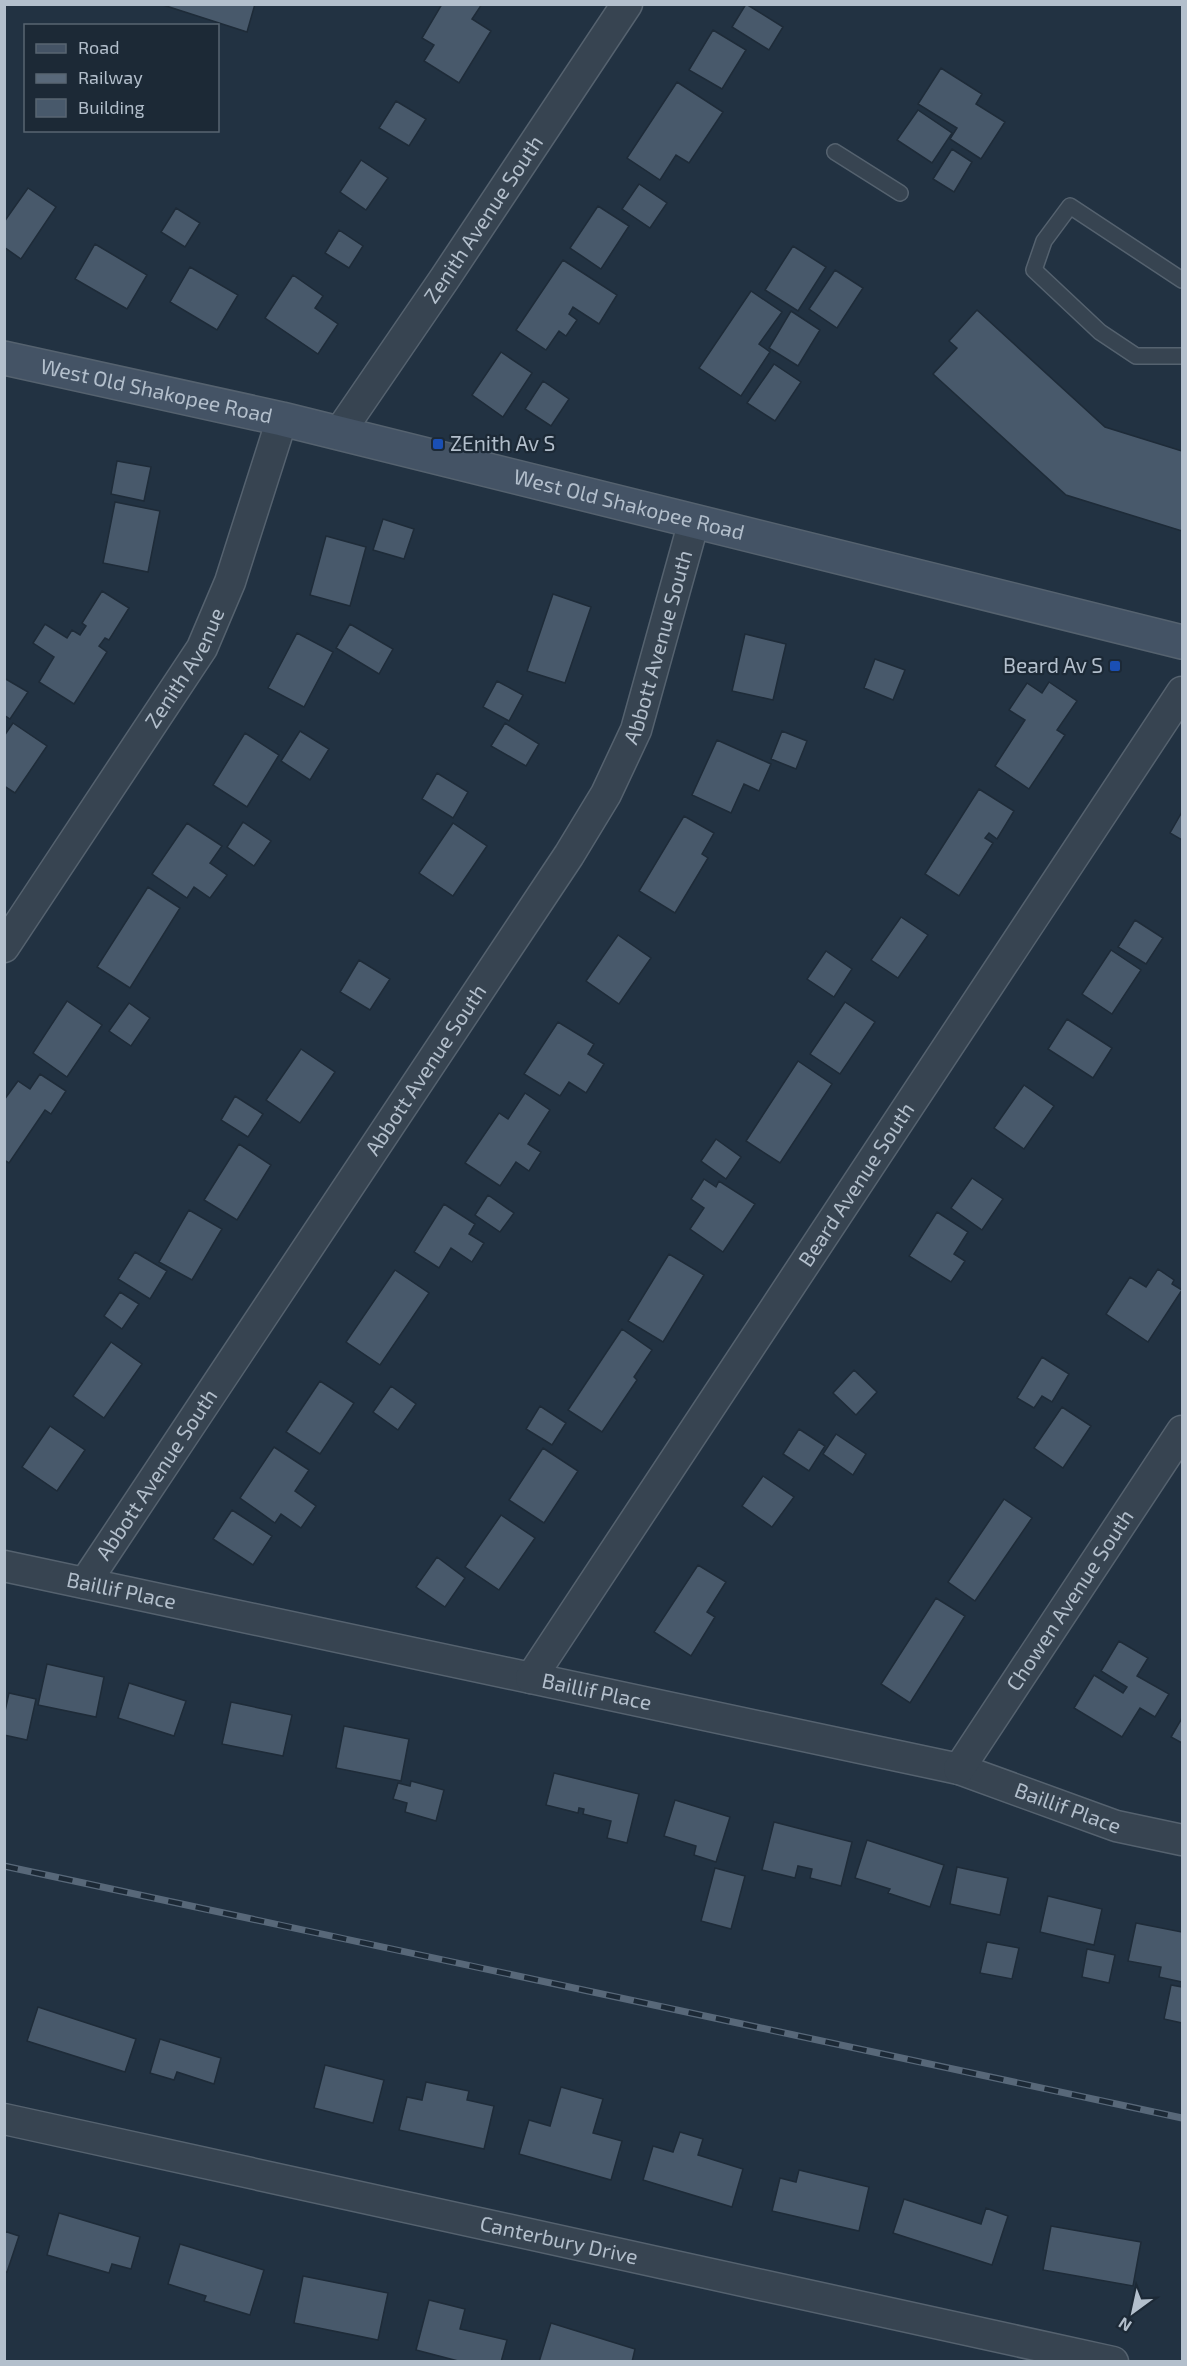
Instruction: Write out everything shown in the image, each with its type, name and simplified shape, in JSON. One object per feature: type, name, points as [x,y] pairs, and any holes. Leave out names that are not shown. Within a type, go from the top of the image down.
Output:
[{"type":"main road","name":"West Old Shakopee Road","points":[[4,358],[282,419],[1182,642]]},
{"type":"street","name":"Zenith Avenue South","points":[[339,433],[627,4]]},
{"type":"street","name":"Zenith Avenue","points":[[4,947],[202,648],[230,582],[282,419]]},
{"type":"street","name":"Abbott Avenue South","points":[[85,1583],[563,865],[606,794],[636,730],[694,521]]},
{"type":"street","name":"Beard Avenue South","points":[[531,1678],[1182,692]]},
{"type":"street","name":"Chowen Avenue South","points":[[959,1768],[1182,1431]]},
{"type":"street","name":"Baillif Place","points":[[4,1566],[959,1768],[1116,1826],[1182,1840]]},
{"type":"street","name":"Canterbury Drive","points":[[4,2119],[1113,2361]]},
{"type":"lane","points":[[835,152],[900,193]]},
{"type":"lane","points":[[1182,280],[1070,206],[1044,241],[1034,270],[1100,332],[1136,356],[1182,356]]},
{"type":"building","points":[[160,4],[255,4],[247,32]]},
{"type":"building","points":[[442,4],[482,4],[472,19],[491,31],[459,83],[424,61],[434,45],[422,38]]},
{"type":"building","points":[[746,4],[783,27],[769,50],[732,27]]},
{"type":"building","points":[[713,30],[746,50],[722,89],[689,70]]},
{"type":"building","points":[[941,68],[982,94],[976,104],[1005,122],[981,159],[950,139],[957,128],[918,104]]},
{"type":"building","points":[[677,82],[723,112],[689,163],[676,155],[660,180],[627,158]]},
{"type":"building","points":[[396,101],[426,119],[409,146],[379,128]]},
{"type":"building","points":[[918,110],[952,133],[932,163],[897,140]]},
{"type":"building","points":[[952,149],[972,162],[954,192],[933,179]]},
{"type":"building","points":[[361,160],[388,178],[366,210],[340,192]]},
{"type":"building","points":[[639,184],[667,203],[650,228],[622,209]]},
{"type":"building","points":[[28,188],[56,207],[21,259],[4,247],[4,222]]},
{"type":"building","points":[[598,206],[629,226],[601,269],[570,248]]},
{"type":"building","points":[[176,208],[200,223],[185,247],[161,232]]},
{"type":"building","points":[[339,230],[363,246],[349,268],[325,253]]},
{"type":"building","points":[[95,244],[147,275],[127,309],[75,279]]},
{"type":"building","points":[[793,246],[826,267],[798,311],[765,290]]},
{"type":"building","points":[[563,260],[617,295],[599,324],[573,307],[569,314],[577,320],[566,336],[559,331],[546,350],[516,330]]},
{"type":"building","points":[[190,267],[238,295],[217,330],[170,302]]},
{"type":"building","points":[[835,270],[863,288],[837,328],[809,309]]},
{"type":"building","points":[[293,275],[323,296],[315,308],[338,324],[318,354],[265,318]]},
{"type":"building","points":[[751,291],[782,312],[759,344],[770,352],[741,396],[699,368]]},
{"type":"building","points":[[977,310],[1105,427],[1182,451],[1182,531],[1066,495],[933,374],[957,348],[949,341]]},
{"type":"building","points":[[791,311],[820,330],[798,366],[769,348]]},
{"type":"building","points":[[501,352],[532,373],[503,417],[472,395]]},
{"type":"building","points":[[774,364],[801,382],[775,421],[747,403]]},
{"type":"building","points":[[543,381],[569,399],[551,426],[525,409]]},
{"type":"building","points":[[117,461],[151,467],[144,501],[111,494]]},
{"type":"building","points":[[115,502],[160,511],[148,572],[103,563]]},
{"type":"building","points":[[383,519],[414,529],[404,559],[373,550]]},
{"type":"building","points":[[326,536],[366,547],[350,606],[310,595]]},
{"type":"building","points":[[102,591],[129,608],[109,640],[105,638],[99,646],[107,652],[74,704],[39,682],[54,657],[33,643],[45,624],[67,638],[72,630],[80,635],[86,626],[82,623]]},
{"type":"building","points":[[553,594],[591,607],[565,683],[527,671]]},
{"type":"building","points":[[350,624],[393,649],[379,674],[336,648]]},
{"type":"building","points":[[297,633],[333,652],[304,707],[268,688]]},
{"type":"building","points":[[745,634],[786,644],[773,700],[732,691]]},
{"type":"building","points":[[875,659],[905,670],[893,700],[864,688]]},
{"type":"building","points":[[4,678],[28,692],[10,719],[4,715]]},
{"type":"building","points":[[497,681],[523,695],[509,721],[483,707]]},
{"type":"building","points":[[1049,682],[1077,701],[1057,730],[1065,735],[1029,789],[995,766],[1025,720],[1009,710],[1027,683],[1042,693]]},
{"type":"building","points":[[13,723],[47,746],[15,793],[4,786],[4,736]]},
{"type":"building","points":[[505,723],[539,744],[526,766],[491,746]]},
{"type":"building","points":[[300,731],[329,749],[310,780],[281,761]]},
{"type":"building","points":[[782,731],[807,741],[796,769],[771,759]]},
{"type":"building","points":[[245,733],[279,755],[247,807],[213,785]]},
{"type":"building","points":[[717,740],[771,764],[759,791],[744,784],[731,813],[692,795]]},
{"type":"building","points":[[437,773],[468,792],[453,818],[422,799]]},
{"type":"building","points":[[979,789],[1014,811],[997,839],[989,833],[985,838],[993,843],[959,896],[925,874]]},
{"type":"building","points":[[1182,812],[1182,840],[1170,833]]},
{"type":"building","points":[[684,816],[714,833],[702,854],[708,858],[675,913],[639,891]]},
{"type":"building","points":[[243,822],[271,841],[254,866],[227,847]]},
{"type":"building","points":[[187,823],[222,846],[210,863],[227,875],[210,898],[194,887],[187,898],[152,874]]},
{"type":"building","points":[[453,823],[487,846],[453,896],[419,873]]},
{"type":"building","points":[[148,887],[180,908],[130,988],[97,967]]},
{"type":"building","points":[[901,917],[928,935],[898,978],[871,960]]},
{"type":"building","points":[[1135,920],[1163,938],[1146,964],[1118,947]]},
{"type":"building","points":[[618,935],[651,958],[619,1004],[586,981]]},
{"type":"building","points":[[1111,950],[1141,970],[1112,1014],[1082,994]]},
{"type":"building","points":[[826,951],[852,969],[834,997],[807,979]]},
{"type":"building","points":[[359,960],[390,979],[370,1010],[340,992]]},
{"type":"building","points":[[67,1001],[102,1025],[67,1077],[33,1053]]},
{"type":"building","points":[[845,1002],[875,1022],[840,1074],[810,1054]]},
{"type":"building","points":[[129,1003],[150,1018],[131,1046],[109,1031]]},
{"type":"building","points":[[1067,1019],[1112,1048],[1093,1078],[1048,1049]]},
{"type":"building","points":[[558,1022],[594,1044],[588,1054],[604,1064],[586,1093],[569,1082],[560,1096],[524,1074]]},
{"type":"building","points":[[301,1049],[335,1072],[300,1123],[266,1100]]},
{"type":"building","points":[[798,1061],[832,1084],[780,1163],[746,1141]]},
{"type":"building","points":[[40,1074],[66,1091],[51,1114],[45,1110],[9,1163],[4,1160],[4,1100],[18,1081],[30,1089]]},
{"type":"building","points":[[1024,1085],[1054,1106],[1024,1149],[994,1128]]},
{"type":"building","points":[[525,1093],[550,1110],[528,1144],[541,1152],[529,1171],[516,1162],[500,1186],[465,1163],[499,1113],[508,1119]]},
{"type":"building","points":[[235,1096],[263,1114],[248,1137],[221,1120]]},
{"type":"building","points":[[716,1139],[741,1157],[726,1179],[701,1161]]},
{"type":"building","points":[[239,1144],[271,1165],[237,1220],[204,1200]]},
{"type":"building","points":[[972,1178],[1003,1199],[982,1230],[951,1208]]},
{"type":"building","points":[[704,1179],[716,1187],[719,1181],[755,1204],[723,1252],[690,1229],[704,1208],[691,1199]]},
{"type":"building","points":[[488,1195],[514,1213],[500,1232],[475,1215]]},
{"type":"building","points":[[444,1204],[475,1224],[469,1234],[484,1243],[472,1262],[451,1248],[439,1268],[414,1252]]},
{"type":"building","points":[[189,1210],[222,1229],[192,1280],[159,1262]]},
{"type":"building","points":[[937,1212],[968,1232],[954,1254],[965,1261],[951,1282],[909,1256]]},
{"type":"building","points":[[135,1252],[167,1271],[150,1299],[118,1279]]},
{"type":"building","points":[[669,1254],[704,1275],[663,1342],[628,1321]]},
{"type":"building","points":[[1158,1269],[1174,1280],[1172,1284],[1182,1290],[1148,1342],[1106,1314],[1130,1277],[1146,1287]]},
{"type":"building","points":[[395,1270],[429,1293],[380,1365],[346,1342]]},
{"type":"building","points":[[120,1292],[139,1304],[122,1329],[104,1316]]},
{"type":"building","points":[[622,1329],[652,1350],[634,1377],[637,1380],[602,1432],[568,1410]]},
{"type":"building","points":[[111,1342],[142,1364],[104,1418],[73,1396]]},
{"type":"building","points":[[1042,1357],[1069,1374],[1052,1402],[1042,1396],[1034,1408],[1017,1398]]},
{"type":"building","points":[[854,1370],[877,1392],[856,1415],[833,1393]]},
{"type":"building","points":[[320,1381],[354,1403],[320,1454],[286,1432]]},
{"type":"building","points":[[391,1386],[416,1404],[398,1430],[373,1412]]},
{"type":"building","points":[[540,1406],[566,1423],[552,1445],[526,1429]]},
{"type":"building","points":[[1062,1407],[1091,1426],[1063,1468],[1034,1448]]},
{"type":"building","points":[[50,1426],[85,1450],[57,1491],[22,1467]]},
{"type":"building","points":[[799,1429],[825,1446],[809,1471],[783,1454]]},
{"type":"building","points":[[836,1434],[866,1454],[853,1475],[823,1454]]},
{"type":"building","points":[[274,1447],[309,1470],[295,1491],[316,1506],[301,1528],[281,1514],[275,1523],[240,1498]]},
{"type":"building","points":[[543,1448],[578,1471],[544,1523],[509,1500]]},
{"type":"building","points":[[763,1476],[794,1497],[772,1527],[742,1506]]},
{"type":"building","points":[[1004,1499],[1032,1518],[975,1601],[948,1582]]},
{"type":"building","points":[[232,1510],[272,1536],[253,1565],[213,1539]]},
{"type":"building","points":[[501,1515],[535,1538],[499,1590],[465,1567]]},
{"type":"building","points":[[437,1557],[465,1578],[445,1607],[416,1587]]},
{"type":"building","points":[[698,1565],[726,1582],[707,1612],[715,1617],[691,1656],[654,1632]]},
{"type":"building","points":[[936,1598],[965,1616],[910,1703],[881,1684]]},
{"type":"building","points":[[1119,1641],[1148,1658],[1137,1676],[1169,1694],[1155,1717],[1140,1708],[1122,1737],[1074,1708],[1094,1675],[1123,1693],[1127,1687],[1101,1671]]},
{"type":"building","points":[[47,1664],[104,1677],[96,1717],[38,1705]]},
{"type":"building","points":[[129,1683],[186,1701],[174,1736],[118,1718]]},
{"type":"building","points":[[9,1693],[36,1699],[27,1740],[4,1735],[4,1716]]},
{"type":"building","points":[[231,1702],[292,1715],[283,1756],[222,1744]]},
{"type":"building","points":[[1182,1718],[1182,1743],[1171,1737]]},
{"type":"building","points":[[344,1726],[409,1739],[401,1781],[336,1768]]},
{"type":"building","points":[[554,1773],[639,1794],[627,1843],[607,1838],[611,1821],[583,1814],[584,1809],[579,1808],[578,1813],[546,1805]]},
{"type":"building","points":[[411,1781],[444,1790],[436,1821],[405,1812],[407,1803],[393,1799],[398,1783],[410,1786]]},
{"type":"building","points":[[675,1800],[730,1817],[716,1862],[694,1855],[696,1846],[664,1836]]},
{"type":"building","points":[[774,1822],[852,1842],[841,1886],[810,1878],[812,1869],[798,1866],[795,1878],[762,1870]]},
{"type":"building","points":[[867,1840],[944,1865],[930,1907],[888,1893],[890,1889],[855,1878]]},
{"type":"building","points":[[957,1867],[1008,1878],[1000,1915],[950,1904]]},
{"type":"building","points":[[715,1868],[745,1876],[731,1929],[701,1921]]},
{"type":"building","points":[[1048,1896],[1102,1909],[1094,1945],[1040,1932]]},
{"type":"building","points":[[1136,1923],[1182,1932],[1182,1982],[1159,1977],[1161,1967],[1128,1961]]},
{"type":"building","points":[[987,1942],[1019,1948],[1012,1979],[980,1973]]},
{"type":"building","points":[[1087,1949],[1115,1955],[1109,1983],[1082,1977]]},
{"type":"building","points":[[1171,1985],[1182,1987],[1182,2023],[1164,2019]]},
{"type":"building","points":[[38,2007],[136,2039],[125,2072],[27,2041]]},
{"type":"building","points":[[160,2039],[221,2058],[214,2084],[177,2072],[174,2080],[150,2073]]},
{"type":"building","points":[[325,2065],[384,2080],[373,2123],[314,2108]]},
{"type":"building","points":[[426,2082],[469,2091],[467,2100],[494,2106],[484,2149],[399,2130],[407,2097],[422,2100]]},
{"type":"building","points":[[561,2087],[603,2099],[593,2133],[622,2141],[611,2180],[519,2154],[529,2120],[550,2126]]},
{"type":"building","points":[[680,2132],[703,2139],[698,2155],[743,2169],[732,2207],[643,2180],[653,2146],[673,2152]]},
{"type":"building","points":[[799,2170],[869,2187],[859,2231],[772,2211],[780,2178],[796,2182]]},
{"type":"building","points":[[904,2199],[981,2224],[986,2208],[1008,2216],[992,2265],[893,2233]]},
{"type":"building","points":[[59,2213],[140,2237],[131,2269],[112,2264],[109,2273],[47,2255]]},
{"type":"building","points":[[1051,2226],[1141,2242],[1133,2286],[1043,2270]]},
{"type":"building","points":[[4,2231],[19,2236],[7,2272],[4,2272]]},
{"type":"building","points":[[180,2244],[264,2270],[250,2315],[204,2301],[206,2296],[168,2284]]},
{"type":"building","points":[[303,2276],[388,2293],[378,2340],[294,2323]]},
{"type":"building","points":[[429,2300],[465,2309],[460,2329],[507,2340],[501,2362],[462,2362],[416,2350]]},
{"type":"building","points":[[551,2323],[635,2349],[632,2362],[539,2362]]},
{"type":"railway","points":[[4,1866],[1182,2118]]},
{"type":"place","name":"ZEnith Av S","points":[[438,444]]},
{"type":"place","name":"Beard Av S","points":[[1115,666]]}]
